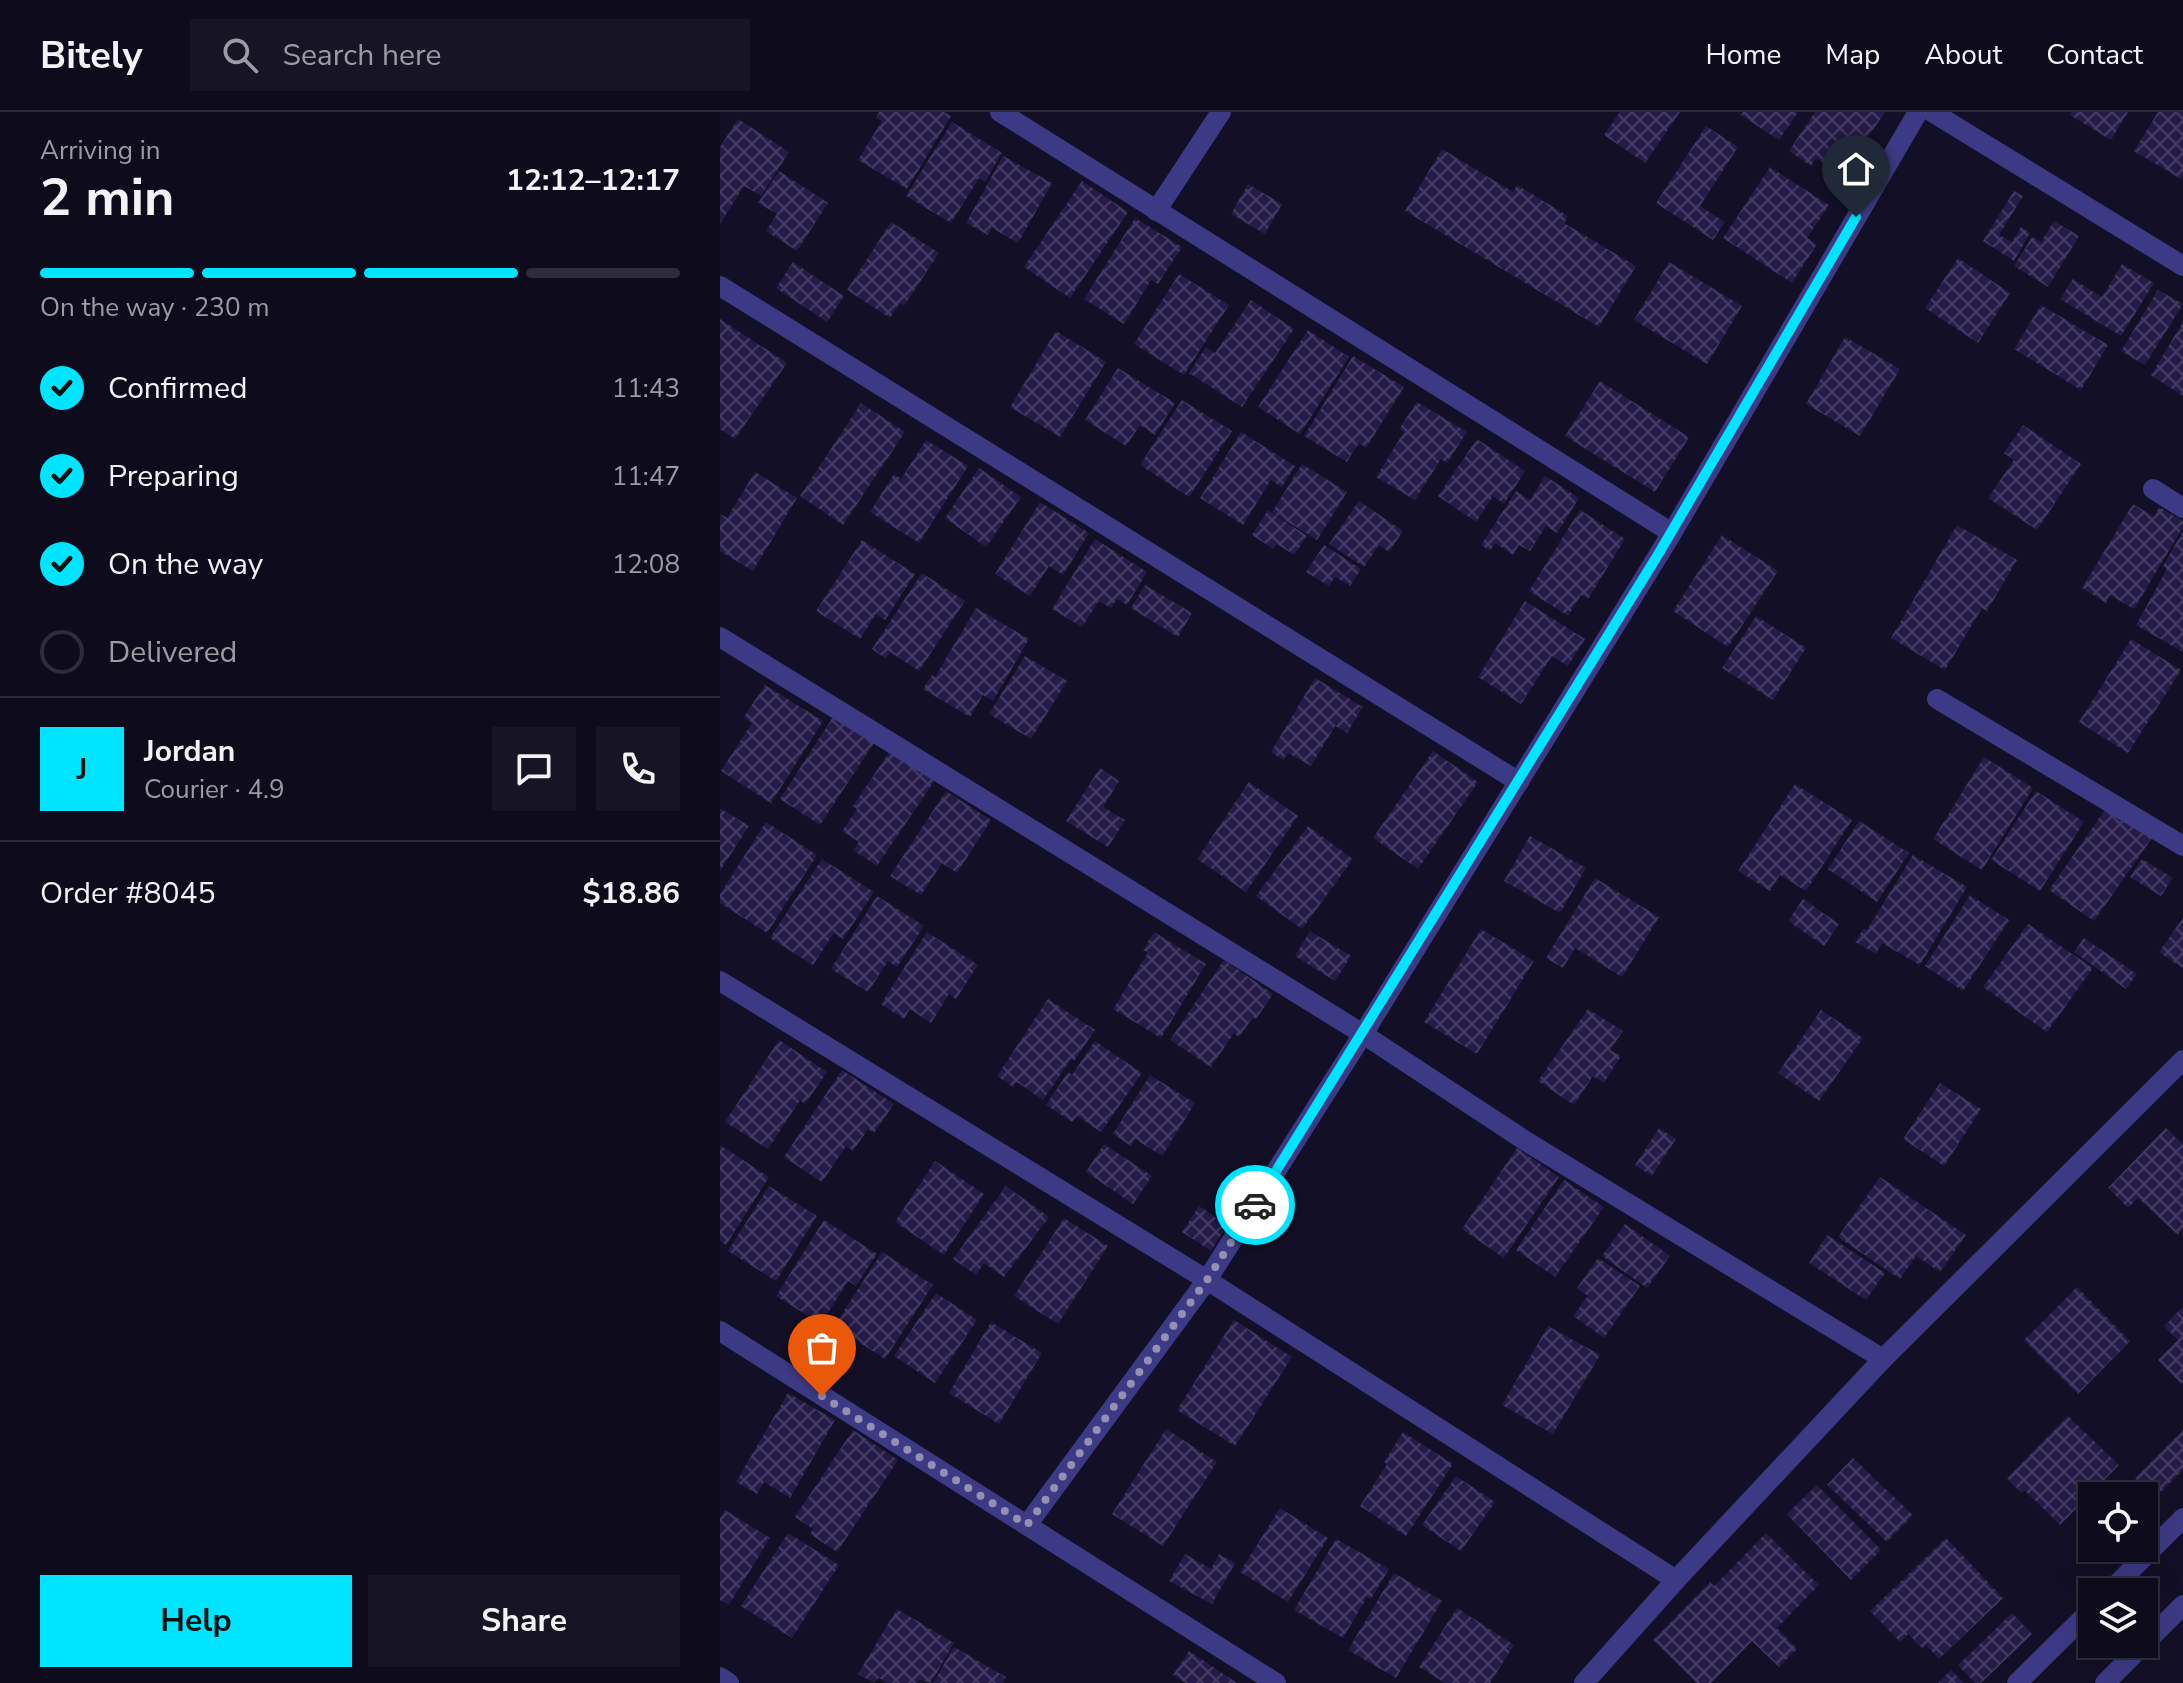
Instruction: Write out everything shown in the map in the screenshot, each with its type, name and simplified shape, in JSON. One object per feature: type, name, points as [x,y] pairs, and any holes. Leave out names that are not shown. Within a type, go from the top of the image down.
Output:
[{"type":"street","points":[[1000,112],[1672,533]]},
{"type":"street","points":[[1156,211],[1221,112]]},
{"type":"street","points":[[1027,1525],[1207,1280],[1363,1034],[1672,533],[1918,112]]},
{"type":"street","points":[[1932,112],[2183,266]]},
{"type":"street","points":[[720,286],[1519,782]]},
{"type":"street","points":[[2153,489],[2183,508]]},
{"type":"street","points":[[720,637],[1363,1034],[1524,1140],[1883,1359]]},
{"type":"street","points":[[1937,699],[2183,846]]},
{"type":"street","points":[[720,981],[1207,1280],[1676,1580]]},
{"type":"street","points":[[1597,1679],[1676,1580],[1883,1359],[2183,1060]]},
{"type":"street","points":[[720,1331],[1276,1683]]},
{"type":"street","points":[[2123,1578],[2183,1518]]},
{"type":"street","points":[[2105,1683],[2183,1605]]},
{"type":"street","points":[[2017,1683],[2078,1623]]},
{"type":"street","points":[[720,1677],[729,1683]]},
{"type":"building","points":[[879,112],[944,112],[951,116],[907,189],[858,160],[882,121],[876,118]]},
{"type":"building","points":[[1620,112],[1680,112],[1645,163],[1604,135]]},
{"type":"building","points":[[1743,112],[1798,112],[1779,140],[1741,115]]},
{"type":"building","points":[[1815,112],[1885,112],[1842,175],[1816,158],[1811,166],[1789,151]]},
{"type":"building","points":[[2072,112],[2128,112],[2111,140],[2070,115]]},
{"type":"building","points":[[2158,112],[2183,112],[2181,179],[2134,151]]},
{"type":"building","points":[[738,119],[789,152],[761,196],[744,186],[720,224],[720,147]]},
{"type":"building","points":[[952,122],[1002,153],[985,182],[979,178],[951,223],[906,196]]},
{"type":"building","points":[[1706,126],[1738,147],[1700,206],[1725,222],[1713,240],[1656,203]]},
{"type":"building","points":[[1442,149],[1513,192],[1517,185],[1568,216],[1564,223],[1636,266],[1599,327],[1405,211]]},
{"type":"building","points":[[1003,156],[1052,183],[1018,243],[992,228],[988,235],[966,223]]},
{"type":"building","points":[[1770,167],[1829,205],[1807,238],[1817,244],[1792,283],[1723,238]]},
{"type":"building","points":[[779,171],[828,203],[797,251],[766,231],[777,214],[758,203]]},
{"type":"building","points":[[1082,181],[1128,212],[1070,298],[1024,267]]},
{"type":"building","points":[[1248,184],[1282,204],[1265,234],[1231,214]]},
{"type":"building","points":[[2014,191],[2023,196],[1999,235],[2012,242],[2021,227],[2030,233],[2014,261],[1983,241]]},
{"type":"building","points":[[1135,218],[1182,247],[1158,284],[1151,280],[1124,324],[1084,299]]},
{"type":"building","points":[[2054,221],[2079,236],[2048,287],[2014,266],[2032,237],[2041,242]]},
{"type":"building","points":[[891,222],[939,253],[904,306],[900,303],[890,318],[847,290]]},
{"type":"building","points":[[1958,258],[2010,293],[1978,343],[1925,308]]},
{"type":"building","points":[[793,262],[844,296],[827,322],[776,288]]},
{"type":"building","points":[[1669,262],[1742,306],[1707,364],[1634,320]]},
{"type":"building","points":[[2122,264],[2154,283],[2121,336],[2060,299],[2073,279],[2102,297]]},
{"type":"building","points":[[1179,274],[1229,305],[1184,375],[1134,344]]},
{"type":"building","points":[[2158,290],[2183,304],[2145,365],[2121,351]]},
{"type":"building","points":[[1251,300],[1294,329],[1242,407],[1189,373],[1206,347],[1215,353]]},
{"type":"building","points":[[2041,305],[2108,345],[2081,390],[2014,349]]},
{"type":"building","points":[[720,319],[787,363],[735,439],[720,429]]},
{"type":"building","points":[[2183,322],[2183,396],[2151,375]]},
{"type":"building","points":[[1308,330],[1349,357],[1300,434],[1258,407]]},
{"type":"building","points":[[1056,331],[1106,362],[1060,437],[1010,407]]},
{"type":"building","points":[[1845,337],[1900,369],[1860,436],[1806,404]]},
{"type":"building","points":[[1353,356],[1404,387],[1366,448],[1359,443],[1347,462],[1304,436]]},
{"type":"building","points":[[1118,368],[1175,403],[1155,435],[1140,425],[1126,446],[1085,420]]},
{"type":"building","points":[[1600,381],[1689,437],[1655,492],[1565,436]]},
{"type":"building","points":[[1182,400],[1232,431],[1189,497],[1140,465]]},
{"type":"building","points":[[1417,402],[1467,432],[1447,463],[1441,459],[1415,500],[1376,477],[1404,432],[1399,429]]},
{"type":"building","points":[[861,403],[905,432],[843,525],[800,496]]},
{"type":"building","points":[[2023,425],[2081,464],[2037,530],[1988,498],[2014,460],[2004,453]]},
{"type":"building","points":[[1241,432],[1295,466],[1282,487],[1271,480],[1243,525],[1200,498]]},
{"type":"building","points":[[1477,439],[1525,471],[1504,504],[1493,496],[1476,522],[1438,496]]},
{"type":"building","points":[[926,440],[968,466],[919,543],[870,512],[894,474],[901,479]]},
{"type":"building","points":[[1302,464],[1347,492],[1317,540],[1272,512]]},
{"type":"building","points":[[979,468],[1021,497],[986,547],[945,518]]},
{"type":"building","points":[[755,472],[797,498],[753,571],[720,551],[720,517],[721,514],[727,518]]},
{"type":"building","points":[[1545,476],[1579,498],[1557,533],[1546,526],[1530,551],[1519,545],[1513,555],[1495,543],[1490,551],[1481,545],[1516,491],[1530,500]]},
{"type":"building","points":[[1359,501],[1403,531],[1389,552],[1379,545],[1364,567],[1329,544]]},
{"type":"building","points":[[1040,502],[1089,533],[1063,575],[1049,566],[1030,596],[995,574]]},
{"type":"building","points":[[2133,504],[2154,517],[2159,507],[2183,521],[2183,527],[2134,609],[2110,595],[2106,603],[2082,588]]},
{"type":"building","points":[[1268,510],[1307,536],[1294,555],[1277,544],[1273,549],[1252,535]]},
{"type":"building","points":[[1580,510],[1625,539],[1588,599],[1581,595],[1568,616],[1529,591]]},
{"type":"building","points":[[1957,525],[2017,560],[1987,611],[1982,608],[1945,670],[1891,638]]},
{"type":"building","points":[[2183,531],[2181,651],[2136,625],[2167,569],[2163,566]]},
{"type":"building","points":[[1722,535],[1778,571],[1728,647],[1673,611]]},
{"type":"building","points":[[1095,539],[1147,572],[1127,605],[1117,599],[1111,608],[1099,601],[1082,627],[1052,609]]},
{"type":"building","points":[[862,540],[915,574],[885,620],[876,614],[860,639],[816,611]]},
{"type":"building","points":[[1324,545],[1361,569],[1350,586],[1335,577],[1329,586],[1306,572]]},
{"type":"building","points":[[922,573],[965,601],[919,671],[890,652],[886,659],[872,649]]},
{"type":"building","points":[[1145,585],[1192,613],[1178,637],[1131,608]]},
{"type":"building","points":[[1525,601],[1585,639],[1568,666],[1552,656],[1521,704],[1478,677]]},
{"type":"building","points":[[976,608],[1029,639],[993,701],[983,695],[970,717],[923,689],[932,675],[935,677]]},
{"type":"building","points":[[1756,616],[1806,648],[1773,700],[1722,668]]},
{"type":"building","points":[[2131,639],[2181,670],[2128,753],[2079,722]]},
{"type":"building","points":[[1025,656],[1067,681],[1031,739],[989,714]]},
{"type":"building","points":[[1315,678],[1363,707],[1347,733],[1335,726],[1311,766],[1288,753],[1283,760],[1271,752]]},
{"type":"building","points":[[765,685],[823,721],[771,803],[721,771],[752,723],[744,717]]},
{"type":"building","points":[[833,717],[874,743],[820,825],[780,799]]},
{"type":"building","points":[[890,751],[935,780],[877,866],[853,850],[859,842],[842,831],[857,809],[853,806]]},
{"type":"building","points":[[1433,751],[1478,782],[1418,869],[1373,838]]},
{"type":"building","points":[[1984,757],[2033,788],[1982,870],[1933,839]]},
{"type":"building","points":[[1100,768],[1119,781],[1103,807],[1125,820],[1108,847],[1066,821]]},
{"type":"building","points":[[1249,782],[1298,816],[1246,892],[1197,859]]},
{"type":"building","points":[[1795,784],[1852,820],[1806,891],[1780,875],[1770,891],[1738,871]]},
{"type":"building","points":[[946,791],[991,820],[957,873],[942,863],[921,895],[890,876]]},
{"type":"building","points":[[2036,791],[2084,822],[2040,891],[1991,860]]},
{"type":"building","points":[[2107,807],[2152,838],[2094,921],[2049,890]]},
{"type":"building","points":[[720,808],[749,826],[720,871]]},
{"type":"building","points":[[1859,821],[1909,853],[1877,902],[1828,869]]},
{"type":"building","points":[[766,822],[817,855],[767,933],[720,903],[720,894]]},
{"type":"building","points":[[1308,826],[1353,859],[1302,929],[1256,896]]},
{"type":"building","points":[[1530,836],[1586,868],[1560,913],[1504,881]]},
{"type":"building","points":[[1913,855],[1967,887],[1920,965],[1882,943],[1876,954],[1855,942],[1864,928],[1867,930]]},
{"type":"building","points":[[822,859],[874,892],[843,939],[834,933],[813,965],[770,938]]},
{"type":"building","points":[[2142,859],[2173,878],[2161,896],[2130,877]]},
{"type":"building","points":[[1595,878],[1659,917],[1622,977],[1575,948],[1563,968],[1546,958]]},
{"type":"building","points":[[1970,895],[2009,920],[1963,991],[1925,966]]},
{"type":"building","points":[[877,896],[924,926],[897,967],[888,961],[868,992],[831,969]]},
{"type":"building","points":[[1803,899],[1839,924],[1824,946],[1788,921]]},
{"type":"building","points":[[2183,918],[2183,966],[2182,968],[2159,952]]},
{"type":"building","points":[[2028,924],[2093,968],[2047,1032],[1983,987]]},
{"type":"building","points":[[1481,929],[1534,961],[1477,1054],[1424,1022]]},
{"type":"building","points":[[1310,931],[1351,956],[1335,981],[1295,956]]},
{"type":"building","points":[[927,932],[978,965],[956,999],[949,994],[931,1023],[910,1009],[904,1019],[881,1004]]},
{"type":"building","points":[[1154,932],[1206,964],[1161,1038],[1113,1009],[1148,953],[1143,950]]},
{"type":"building","points":[[2084,938],[2137,974],[2126,989],[2074,952]]},
{"type":"building","points":[[1224,960],[1273,994],[1239,1037],[1234,1033],[1211,1067],[1170,1040]]},
{"type":"building","points":[[1048,999],[1095,1030],[1043,1100],[1017,1082],[1013,1087],[997,1076]]},
{"type":"building","points":[[1588,1009],[1623,1031],[1610,1050],[1621,1056],[1604,1083],[1593,1076],[1574,1105],[1538,1081]]},
{"type":"building","points":[[1821,1010],[1863,1038],[1819,1101],[1778,1073]]},
{"type":"building","points":[[779,1040],[827,1072],[805,1104],[800,1100],[768,1149],[725,1122]]},
{"type":"building","points":[[1095,1041],[1142,1073],[1101,1132],[1077,1116],[1072,1122],[1046,1105],[1068,1072],[1072,1075]]},
{"type":"building","points":[[842,1070],[894,1104],[874,1133],[868,1129],[853,1151],[846,1146],[822,1182],[784,1157]]},
{"type":"building","points":[[1150,1075],[1195,1103],[1162,1156],[1135,1139],[1131,1146],[1113,1134]]},
{"type":"building","points":[[1940,1083],[1981,1109],[1944,1166],[1903,1139]]},
{"type":"building","points":[[1659,1128],[1676,1139],[1652,1176],[1635,1165]]},
{"type":"building","points":[[2166,1128],[2183,1145],[2183,1229],[2178,1235],[2138,1198],[2128,1208],[2108,1188]]},
{"type":"building","points":[[1104,1144],[1152,1176],[1133,1204],[1086,1172]]},
{"type":"building","points":[[720,1145],[769,1177],[726,1245],[720,1241]]},
{"type":"building","points":[[1517,1148],[1559,1177],[1504,1258],[1462,1229]]},
{"type":"building","points":[[935,1161],[984,1194],[944,1255],[895,1222]]},
{"type":"building","points":[[1880,1177],[1966,1235],[1940,1272],[1916,1256],[1900,1279],[1838,1237]]},
{"type":"building","points":[[1564,1180],[1604,1207],[1555,1277],[1516,1250]]},
{"type":"building","points":[[769,1186],[817,1216],[776,1281],[728,1251]]},
{"type":"building","points":[[1006,1186],[1049,1217],[1004,1277],[984,1263],[976,1275],[953,1259]]},
{"type":"building","points":[[1199,1206],[1227,1225],[1211,1251],[1182,1232]]},
{"type":"building","points":[[1064,1218],[1108,1246],[1058,1324],[1014,1296]]},
{"type":"building","points":[[824,1220],[877,1254],[856,1286],[848,1281],[821,1324],[776,1296]]},
{"type":"building","points":[[1625,1224],[1670,1256],[1647,1288],[1602,1256]]},
{"type":"building","points":[[1827,1235],[1885,1273],[1866,1300],[1809,1263]]},
{"type":"building","points":[[882,1252],[933,1285],[885,1359],[834,1326]]},
{"type":"building","points":[[1598,1258],[1640,1286],[1604,1338],[1573,1316],[1588,1296],[1577,1288]]},
{"type":"building","points":[[2077,1287],[2130,1341],[2078,1394],[2024,1340]]},
{"type":"building","points":[[936,1293],[977,1320],[935,1383],[894,1356]]},
{"type":"building","points":[[2183,1307],[2181,1384],[2158,1360],[2178,1340],[2164,1326]]},
{"type":"building","points":[[1234,1320],[1292,1357],[1235,1446],[1177,1410]]},
{"type":"building","points":[[991,1322],[1042,1353],[999,1424],[949,1393]]},
{"type":"building","points":[[1548,1326],[1600,1355],[1553,1434],[1502,1405]]},
{"type":"building","points":[[788,1393],[835,1420],[790,1498],[764,1482],[757,1494],[736,1482]]},
{"type":"building","points":[[2068,1416],[2119,1465],[2102,1482],[2078,1482],[2078,1507],[2060,1525],[2007,1478]]},
{"type":"building","points":[[1166,1429],[1217,1462],[1163,1546],[1112,1514]]},
{"type":"building","points":[[853,1430],[898,1460],[837,1552],[810,1534],[813,1529],[795,1517]]},
{"type":"building","points":[[2183,1430],[2183,1470],[2158,1495],[2158,1482],[2139,1482],[2135,1478]]},
{"type":"building","points":[[1403,1432],[1453,1464],[1406,1536],[1360,1506]]},
{"type":"building","points":[[1853,1458],[1913,1515],[1887,1542],[1827,1485]]},
{"type":"building","points":[[1456,1476],[1495,1502],[1461,1551],[1422,1525]]},
{"type":"building","points":[[1817,1485],[1881,1550],[1851,1580],[1787,1514]]},
{"type":"building","points":[[1280,1508],[1328,1538],[1288,1602],[1240,1572]]},
{"type":"building","points":[[725,1510],[770,1538],[729,1605],[720,1600],[720,1518]]},
{"type":"building","points":[[788,1533],[839,1565],[792,1638],[741,1606]]},
{"type":"building","points":[[1766,1533],[1819,1585],[1777,1628],[1797,1649],[1779,1667],[1752,1641],[1711,1683],[1697,1683],[1653,1640],[1710,1582],[1714,1586]]},
{"type":"building","points":[[1946,1538],[2003,1598],[1939,1659],[1926,1645],[1923,1649],[1908,1634],[1900,1642],[1870,1611]]},
{"type":"building","points":[[1336,1539],[1389,1569],[1371,1599],[1367,1597],[1343,1638],[1294,1610]]},
{"type":"building","points":[[1185,1554],[1211,1569],[1219,1554],[1235,1563],[1212,1604],[1169,1581]]},
{"type":"building","points":[[1394,1573],[1442,1601],[1396,1678],[1348,1650]]},
{"type":"building","points":[[1457,1608],[1514,1645],[1490,1683],[1445,1683],[1419,1667]]},
{"type":"building","points":[[897,1609],[954,1643],[931,1683],[919,1680],[917,1683],[887,1683],[879,1678],[874,1683],[858,1674]]},
{"type":"building","points":[[2012,1613],[2032,1634],[1981,1683],[1975,1683],[1958,1665]]},
{"type":"building","points":[[954,1647],[1006,1677],[1003,1683],[933,1683]]},
{"type":"building","points":[[1189,1651],[1237,1683],[1186,1683],[1173,1675]]},
{"type":"building","points":[[1951,1670],[1964,1683],[1938,1683]]},
{"type":"way so far","points":[[822,1396],[1027,1525],[1207,1280],[1255,1205]]},
{"type":"route","points":[[1255,1205],[1656,558],[1856,217]]}]
